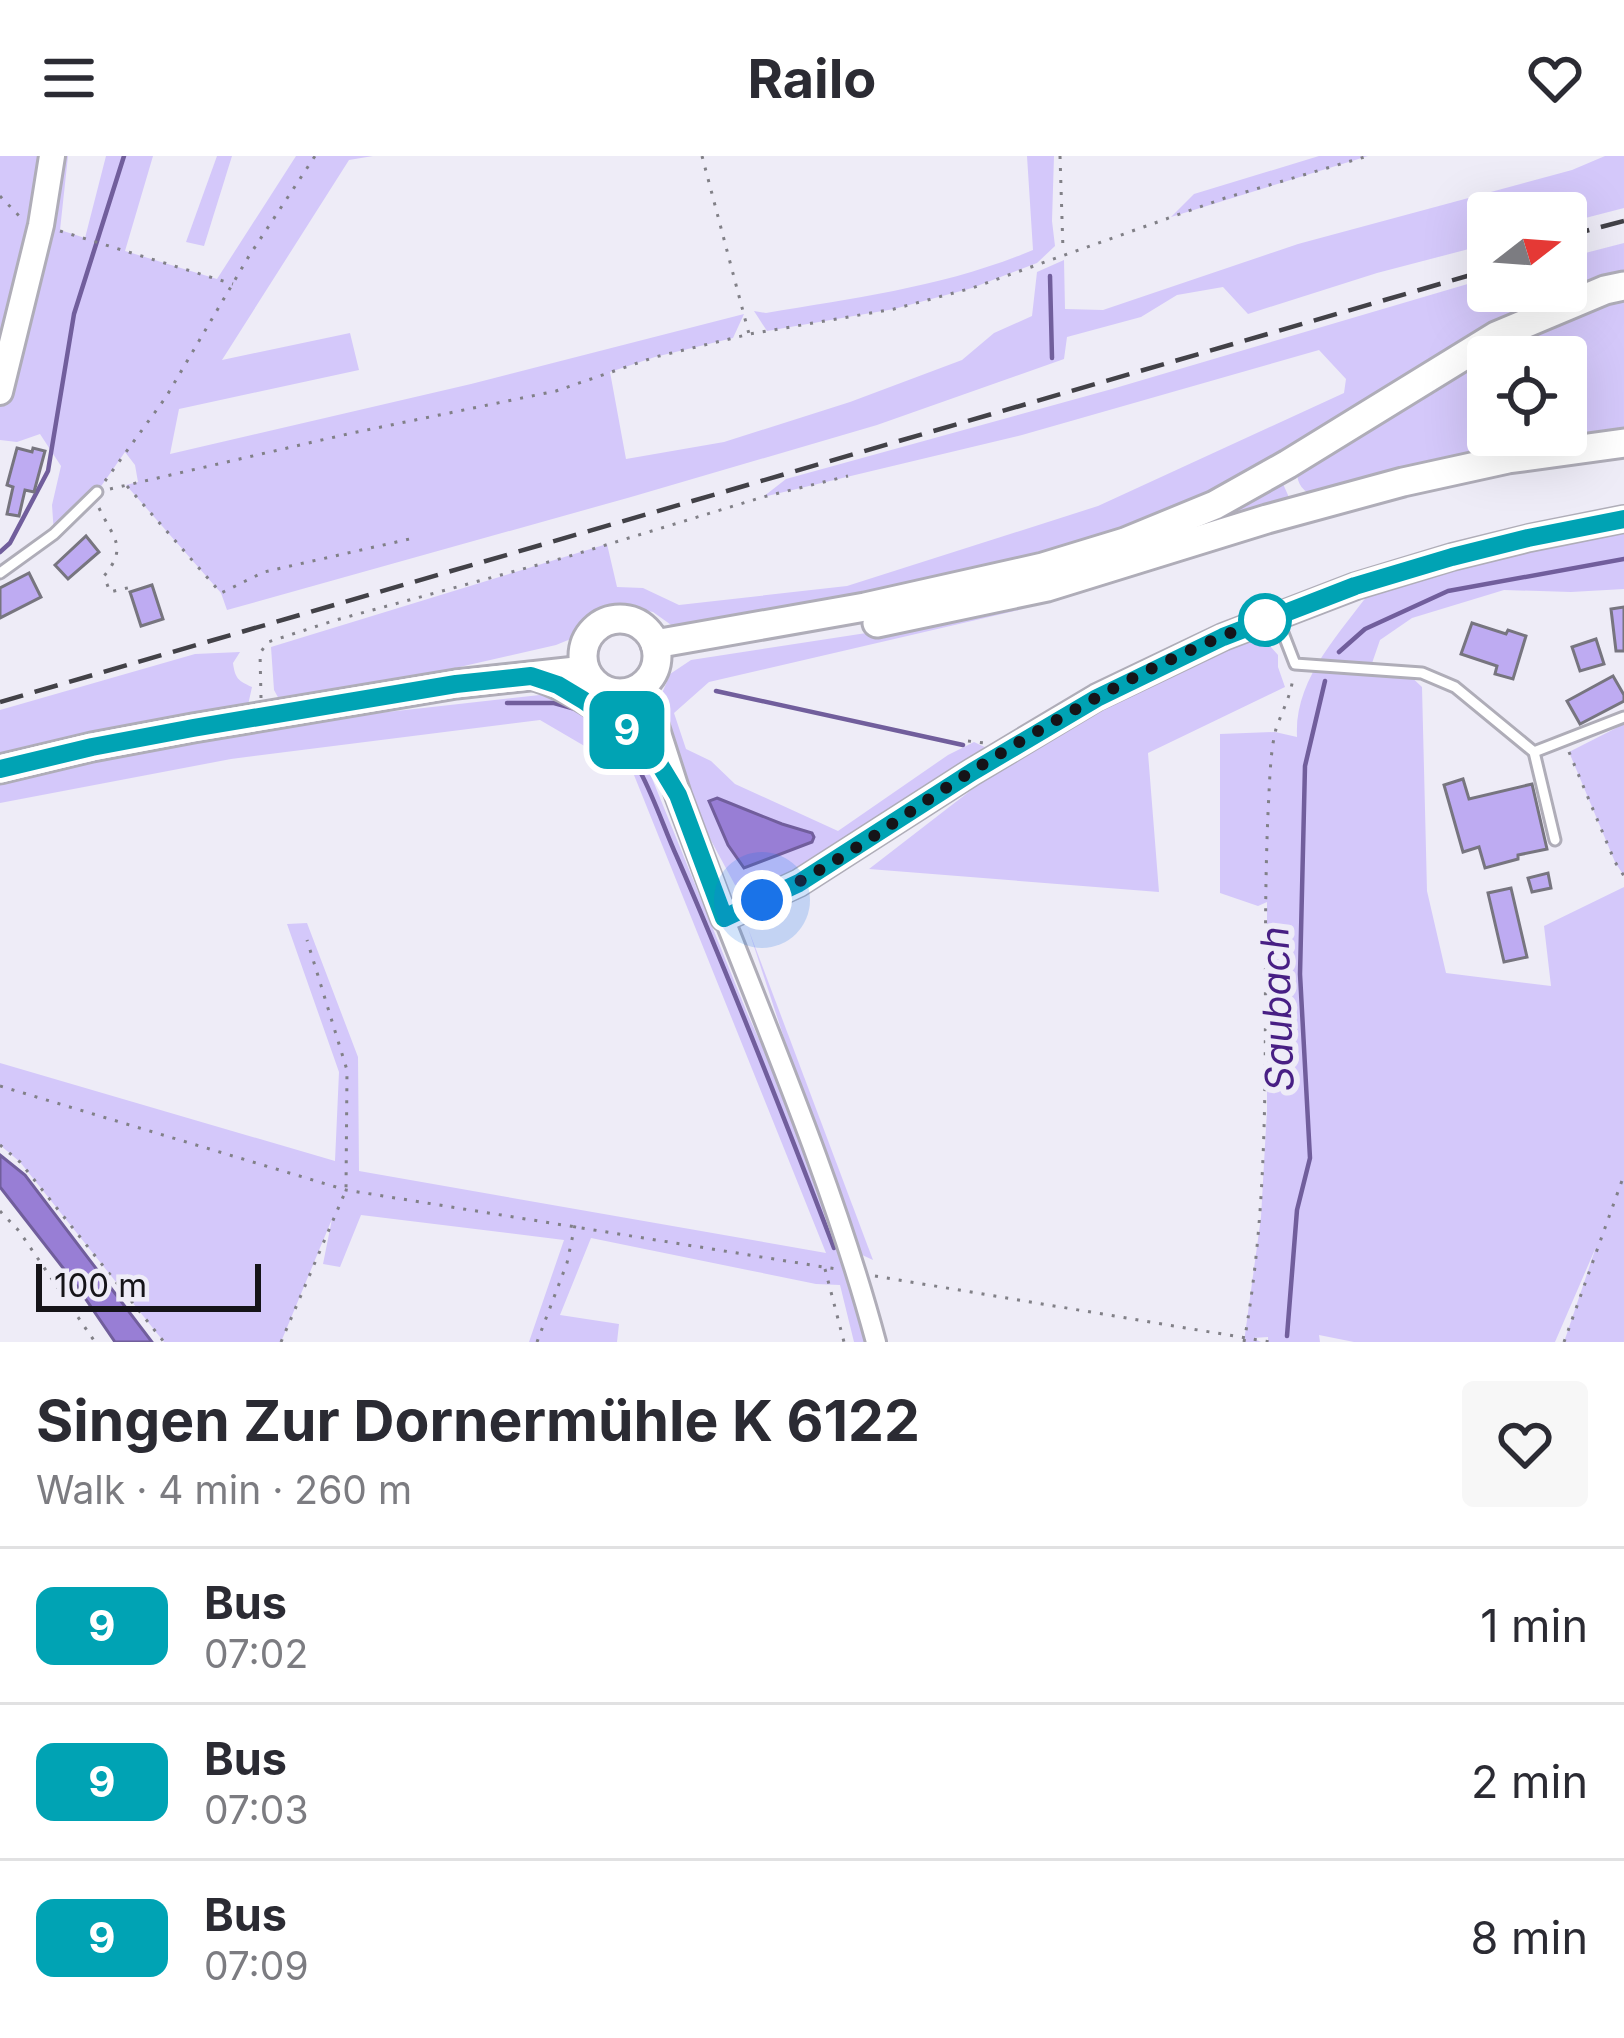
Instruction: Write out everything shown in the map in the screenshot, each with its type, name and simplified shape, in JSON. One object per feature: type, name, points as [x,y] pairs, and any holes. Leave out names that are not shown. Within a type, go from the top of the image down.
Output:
[{"type":"main road","points":[[656,651],[1043,567],[1125,542],[1232,495],[1288,464],[1496,336],[1624,286]]},
{"type":"main road","points":[[656,651],[869,625],[1047,587],[1403,482],[1508,459],[1624,443]]},
{"type":"main road","points":[[622,619],[646,629],[656,651],[653,674],[634,689],[602,689],[584,659],[586,640],[597,626],[622,619]]},
{"type":"main road","points":[[456,684],[531,676],[584,659]]},
{"type":"main road","points":[[0,769],[92,747],[584,659]]},
{"type":"street","points":[[0,392],[40,229],[52,156]]},
{"type":"street","points":[[724,918],[799,883],[1097,698],[1223,637],[1355,586],[1452,557],[1624,520]]},
{"type":"street","points":[[531,676],[583,700],[649,747]]},
{"type":"street","points":[[634,689],[649,747],[678,795]]},
{"type":"street","points":[[634,689],[813,1149],[876,1342]]},
{"type":"lane","points":[[0,573],[55,534],[95,494]]},
{"type":"lane","points":[[1276,615],[1295,664],[1422,673],[1455,687],[1534,752],[1555,841]]},
{"type":"lane","points":[[1534,752],[1624,717]]},
{"type":"path","points":[[95,494],[166,398],[315,156]]},
{"type":"path","points":[[702,156],[750,334]]},
{"type":"path","points":[[1060,156],[1064,254]]},
{"type":"path","points":[[95,494],[556,391],[655,357],[750,334],[894,309],[972,288],[1226,198],[1368,156]]},
{"type":"path","points":[[0,196],[15,214],[40,229],[233,284]]},
{"type":"path","points":[[263,717],[260,652],[268,642],[848,476]]},
{"type":"path","points":[[126,485],[221,593],[264,572],[414,538]]},
{"type":"path","points":[[95,494],[118,549],[117,561],[104,576],[106,586],[110,592],[136,586]]},
{"type":"path","points":[[1244,1340],[1261,1216],[1267,1109],[1269,791],[1275,732],[1291,692],[1295,664]]},
{"type":"path","points":[[1565,741],[1624,876]]},
{"type":"path","points":[[281,1342],[346,1190],[346,1070],[307,940]]},
{"type":"path","points":[[0,1086],[346,1190],[1270,1342]]},
{"type":"path","points":[[0,1145],[20,1162],[164,1342]]},
{"type":"path","points":[[1564,1342],[1624,1174]]},
{"type":"path","points":[[0,1211],[95,1342]]},
{"type":"path","points":[[537,1342],[567,1263],[575,1225]]},
{"type":"path","points":[[824,1268],[844,1342]]},
{"type":"shaded area","points":[[0,156],[68,156],[60,230],[85,238],[106,156],[153,156],[125,251],[217,279],[296,156],[373,156],[349,160],[222,360],[350,333],[359,370],[179,409],[170,454],[744,314],[733,338],[610,372],[626,459],[724,442],[962,360],[994,333],[1032,316],[1037,272],[1064,260],[1065,309],[1103,310],[1298,244],[1467,198],[1467,249],[1248,314],[1223,287],[1177,295],[1141,317],[1067,337],[1064,359],[877,425],[227,610],[221,593],[126,485],[138,482],[135,465],[125,452],[97,492],[54,534],[52,505],[61,466],[40,434],[17,442],[0,440]]},
{"type":"shaded area","points":[[217,156],[232,156],[204,246],[186,242]]},
{"type":"shaded area","points":[[1027,156],[1054,156],[1055,246],[1037,263],[972,288],[894,309],[767,331],[754,311],[766,313],[901,289],[968,273],[1033,250]]},
{"type":"shaded area","points":[[1319,156],[1368,156],[1171,217],[1194,194]]},
{"type":"shaded area","points":[[1605,156],[1624,156],[1624,208],[1587,218],[1587,192],[1491,192]]},
{"type":"shaded area","points":[[1624,243],[1624,278],[1587,288],[1587,253]]},
{"type":"shaded area","points":[[1467,284],[1467,312],[1522,312],[1477,336],[1467,336],[1467,342],[1305,443],[1218,490],[1123,532],[1004,569],[681,632],[653,612],[628,607],[603,612],[578,636],[556,645],[280,701],[274,690],[271,647],[607,544],[617,587],[643,588],[679,605],[847,586],[1098,506],[1344,393],[1346,379],[1319,350],[1022,435],[763,497],[786,479]]},
{"type":"shaded area","points":[[1624,299],[1624,434],[1587,442],[1587,336],[1532,336],[1593,307]]},
{"type":"shaded area","points":[[1467,370],[1467,456],[1516,456],[1315,497],[1302,487],[1297,471]]},
{"type":"shaded area","points":[[1280,477],[1291,502],[1173,539]]},
{"type":"shaded area","points":[[1624,529],[1624,589],[1504,590],[1412,618],[1380,640],[1370,669],[1406,672],[1422,687],[1427,891],[1446,973],[1551,986],[1544,926],[1624,887],[1624,1342],[1564,1342],[1596,1247],[1555,1342],[1354,1342],[1319,1335],[1320,1342],[1268,1342],[1268,1337],[1244,1342],[1261,1217],[1267,1110],[1267,902],[1258,906],[1220,893],[1220,734],[1275,732],[1297,737],[1298,716],[1311,676],[1372,589]]},
{"type":"shaded area","points":[[1023,609],[709,682],[674,713],[686,749],[711,761],[735,784],[838,831],[948,755],[974,742],[991,750],[821,857],[756,890],[735,885],[707,833],[658,703],[670,674],[691,660]]},
{"type":"shaded area","points":[[1260,635],[1278,655],[1285,687],[1148,753],[1159,892],[869,869],[979,784],[1127,696]]},
{"type":"shaded area","points":[[240,652],[233,663],[238,678],[252,687],[248,705],[0,758],[0,710],[195,654]]},
{"type":"shaded area","points":[[549,694],[603,719],[645,761],[782,1090],[842,1253],[867,1342],[854,1342],[840,1285],[591,1238],[560,1315],[619,1324],[617,1342],[529,1342],[564,1240],[361,1215],[340,1267],[323,1264],[332,1219],[281,1342],[164,1342],[20,1162],[0,1145],[0,1063],[335,1161],[339,1072],[287,924],[307,923],[358,1057],[359,1171],[826,1253],[634,775],[540,720],[231,759],[0,803],[0,780],[132,748],[343,717]]},
{"type":"shaded area","points":[[1624,724],[1624,876],[1569,752]]},
{"type":"shaded area","points":[[717,798],[812,833],[812,842],[744,868],[709,801]]},
{"type":"shaded area","points":[[748,928],[873,1260],[860,1254]]},
{"type":"shaded area","points":[[0,1155],[25,1175],[152,1342],[115,1342],[0,1187]]},
{"type":"building","points":[[17,448],[45,451],[34,492],[25,490],[19,516],[7,514],[13,487],[7,485]]},
{"type":"building","points":[[86,536],[99,552],[68,579],[55,565]]},
{"type":"building","points":[[29,573],[41,597],[0,618],[0,588]]},
{"type":"building","points":[[152,585],[163,619],[141,626],[130,592]]},
{"type":"building","points":[[1624,607],[1624,651],[1616,651],[1611,609]]},
{"type":"building","points":[[1472,623],[1526,636],[1513,679],[1495,674],[1497,666],[1461,654]]},
{"type":"building","points":[[1596,639],[1604,664],[1580,671],[1572,647]]},
{"type":"building","points":[[1613,676],[1624,701],[1580,724],[1567,701]]},
{"type":"building","points":[[1463,779],[1469,799],[1532,784],[1547,849],[1485,868],[1479,847],[1463,852],[1444,785]]},
{"type":"building","points":[[1548,873],[1551,888],[1532,892],[1528,878]]},
{"type":"building","points":[[1511,888],[1527,957],[1504,962],[1488,893]]},
{"type":"waterway","points":[[0,552],[10,543],[48,471],[74,314],[124,156]]},
{"type":"waterway","points":[[1050,276],[1052,358]]},
{"type":"waterway","name":"Saubach","points":[[1339,652],[1365,629],[1448,591],[1624,559]]},
{"type":"waterway","name":"Saubach","points":[[1287,1336],[1297,1210],[1310,1158],[1300,974],[1305,766],[1325,681]]},
{"type":"waterway","points":[[716,691],[963,745]]},
{"type":"waterway","points":[[507,703],[554,703],[579,710]]},
{"type":"waterway","points":[[608,730],[631,755],[648,789],[834,1248]]},
{"type":"railway","points":[[1587,231],[1624,221]]},
{"type":"railway","points":[[0,702],[1467,276]]},
{"type":"bus line","name":"9","points":[[0,769],[193,728],[531,676],[583,700],[649,747],[678,795],[724,918],[799,883],[1097,698],[1223,637],[1355,586],[1452,557],[1624,519]]},
{"type":"route","points":[[762,900],[799,883],[1097,698],[1265,620]]}]
